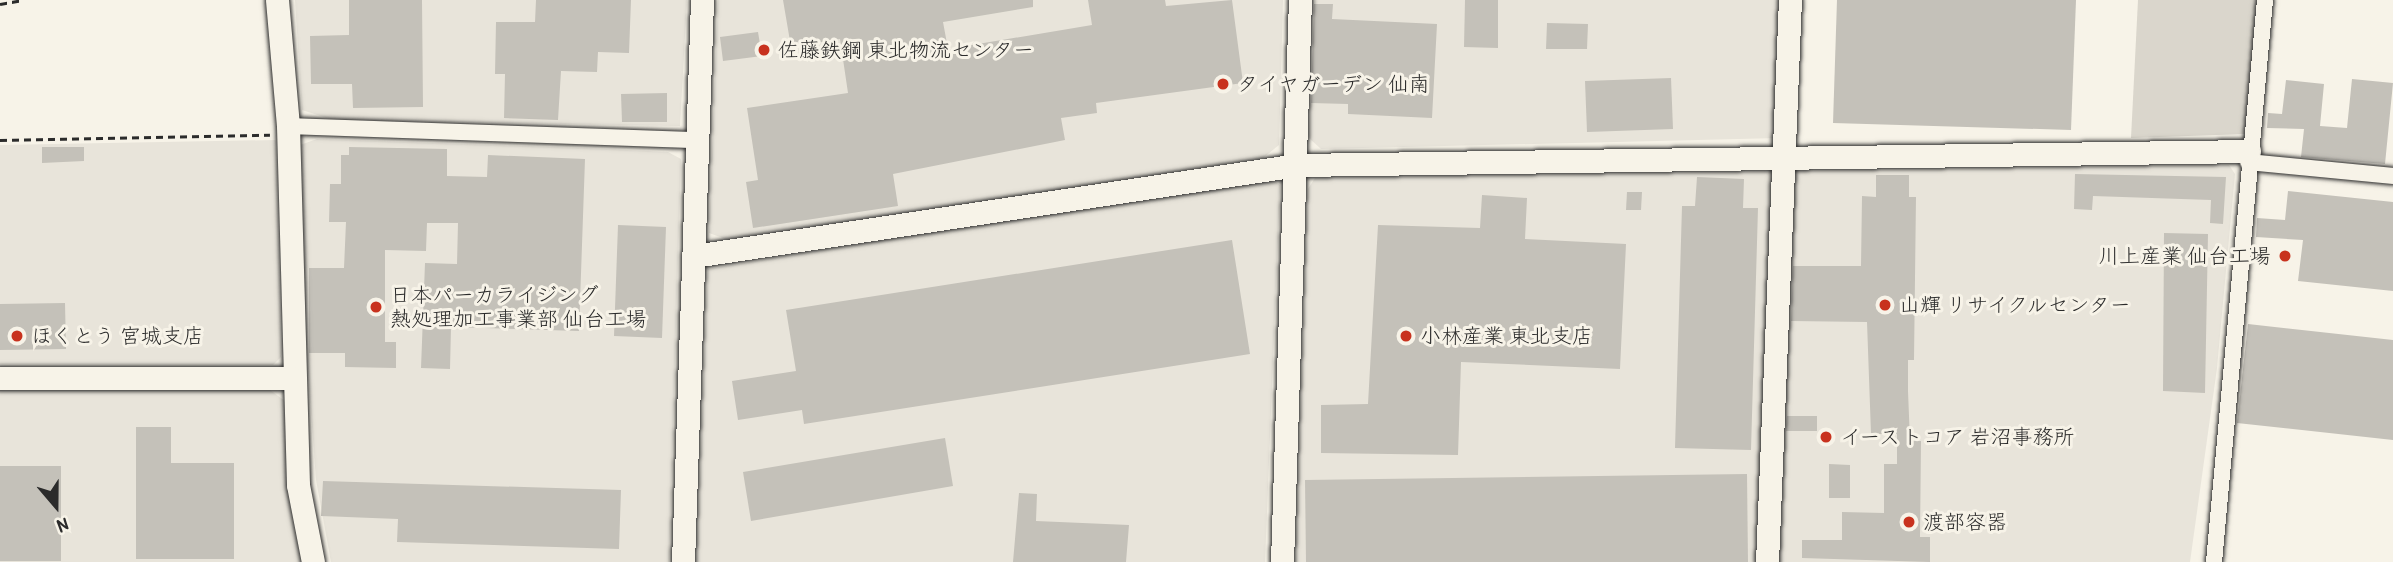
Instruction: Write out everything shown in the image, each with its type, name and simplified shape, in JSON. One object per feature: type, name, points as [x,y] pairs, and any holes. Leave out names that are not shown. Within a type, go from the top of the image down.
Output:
[{"type":"street","points":[[277,0],[288,130],[291,379],[298,485],[313,562]]},
{"type":"street","points":[[683,562],[702,0]]},
{"type":"street","points":[[1282,562],[1297,165],[1300,0]]},
{"type":"street","points":[[1767,562],[1786,160],[1790,0]]},
{"type":"street","points":[[2214,562],[2265,0]]},
{"type":"street","points":[[288,130],[698,140]]},
{"type":"street","points":[[694,256],[1297,165],[2249,156],[2393,176]]},
{"type":"street","points":[[0,378],[291,379]]},
{"type":"path","points":[[0,4],[22,0]]},
{"type":"path","points":[[0,140],[288,130]]},
{"type":"shaded area","points":[[295,0],[687,0],[680,126],[333,120],[302,110]]},
{"type":"shaded area","points":[[718,0],[1283,0],[1279,145],[1263,158],[734,242],[709,233]]},
{"type":"shaded area","points":[[1315,0],[1784,0],[1780,138],[1321,149],[1309,138]]},
{"type":"shaded area","points":[[2138,0],[2261,0],[2245,134],[2131,138]]},
{"type":"shaded area","points":[[317,139],[668,152],[681,159],[669,562],[331,562],[316,480],[300,260],[300,145]]},
{"type":"shaded area","points":[[276,140],[281,357],[273,365],[0,364],[0,145]]},
{"type":"shaded area","points":[[2229,165],[2235,174],[2217,368],[2190,562],[1296,562],[1308,189],[1315,178]]},
{"type":"shaded area","points":[[1266,176],[1280,185],[1265,562],[697,562],[708,269]]},
{"type":"shaded area","points":[[0,390],[270,390],[285,401],[303,562],[0,562]]},
{"type":"building","points":[[349,0],[422,0],[423,107],[353,108],[352,84],[311,84],[310,36],[349,35]]},
{"type":"building","points":[[536,0],[631,0],[629,53],[598,52],[597,72],[561,71],[558,120],[504,118],[505,74],[495,74],[496,22],[535,22]]},
{"type":"building","points":[[783,0],[1033,0],[1033,7],[943,22],[948,49],[1092,25],[1088,0],[1165,0],[1166,6],[1232,0],[1243,83],[1096,103],[1097,113],[1061,118],[1065,140],[893,174],[898,206],[753,228],[746,182],[758,180],[747,108],[848,93],[840,39],[791,47]]},
{"type":"building","points":[[1465,0],[1498,0],[1498,48],[1464,47]]},
{"type":"building","points":[[1837,0],[2076,0],[2071,130],[1833,123]]},
{"type":"building","points":[[1314,4],[1333,4],[1332,19],[1437,24],[1432,118],[1348,114],[1348,104],[1311,103]]},
{"type":"building","points":[[1547,23],[1588,24],[1587,49],[1546,49]]},
{"type":"building","points":[[758,32],[762,56],[723,61],[720,37]]},
{"type":"building","points":[[1671,78],[1673,129],[1587,132],[1585,81]]},
{"type":"building","points":[[2352,79],[2393,83],[2385,164],[2301,157],[2304,129],[2267,128],[2268,113],[2282,114],[2286,80],[2324,84],[2320,126],[2347,128]]},
{"type":"building","points":[[667,93],[667,122],[622,122],[621,94]]},
{"type":"building","points":[[42,147],[84,147],[84,161],[42,163]]},
{"type":"building","points":[[349,147],[447,149],[447,176],[487,177],[488,155],[585,159],[579,331],[451,327],[450,369],[421,368],[425,263],[457,264],[458,223],[427,223],[426,251],[385,250],[385,342],[396,342],[396,368],[345,367],[345,353],[309,353],[309,268],[344,268],[346,222],[329,222],[330,184],[341,184],[341,155],[349,155]]},
{"type":"building","points":[[2075,174],[2226,177],[2223,224],[2210,223],[2211,200],[2093,196],[2092,210],[2074,209]]},
{"type":"building","points":[[1876,175],[1909,175],[1909,197],[1916,197],[1914,360],[1908,360],[1908,391],[1910,441],[1921,441],[1920,537],[1930,537],[1930,562],[1802,558],[1802,540],[1842,540],[1842,512],[1884,513],[1884,464],[1897,464],[1897,434],[1871,434],[1867,322],[1791,321],[1793,266],[1861,266],[1862,196],[1876,197]]},
{"type":"building","points":[[1697,177],[1744,179],[1743,208],[1758,208],[1751,450],[1675,448],[1682,206],[1695,206]]},
{"type":"building","points":[[2288,191],[2393,202],[2393,291],[2298,281],[2303,240],[2256,237],[2257,218],[2285,220]]},
{"type":"building","points":[[1627,192],[1642,192],[1641,210],[1626,210]]},
{"type":"building","points":[[1482,195],[1527,198],[1525,239],[1626,244],[1620,369],[1461,362],[1458,455],[1321,453],[1321,405],[1368,404],[1378,225],[1480,228]]},
{"type":"building","points":[[618,225],[666,227],[662,338],[614,336]]},
{"type":"building","points":[[2164,233],[2208,234],[2205,393],[2163,391]]},
{"type":"building","points":[[1232,240],[1250,354],[804,424],[802,410],[738,420],[732,381],[796,371],[786,310]]},
{"type":"building","points":[[65,303],[66,349],[0,350],[0,304]]},
{"type":"building","points":[[2248,324],[2393,340],[2393,440],[2237,423]]},
{"type":"building","points":[[1787,416],[1817,416],[1817,431],[1786,431]]},
{"type":"building","points":[[136,427],[171,427],[171,463],[234,463],[234,559],[136,559]]},
{"type":"building","points":[[945,438],[953,486],[751,521],[743,472]]},
{"type":"building","points":[[1829,464],[1850,465],[1850,498],[1829,498]]},
{"type":"building","points":[[0,466],[61,466],[61,561],[0,561]]},
{"type":"building","points":[[1747,474],[1748,562],[1306,562],[1305,480]]},
{"type":"building","points":[[323,481],[621,490],[619,549],[397,542],[398,519],[321,516]]},
{"type":"building","points":[[1019,493],[1037,494],[1036,521],[1129,525],[1126,562],[1013,562]]},
{"type":"place","name":"佐藤鉄鋼 東北物流センター","points":[[764,50]]},
{"type":"place","name":"タイヤガーデン 仙南","points":[[1223,84]]},
{"type":"place","name":"川上産業 仙台工場","points":[[2285,256]]},
{"type":"place","name":"山輝 リサイクルセンター","points":[[1885,305]]},
{"type":"place","name":"日本パーカライジング 熱処理加工事業部 仙台工場","points":[[376,307]]},
{"type":"place","name":"ほくとう 宮城支店","points":[[17,336]]},
{"type":"place","name":"小林産業 東北支店","points":[[1406,336]]},
{"type":"place","name":"イーストコア 岩沼事務所","points":[[1826,437]]},
{"type":"place","name":"渡部容器","points":[[1909,522]]}]
